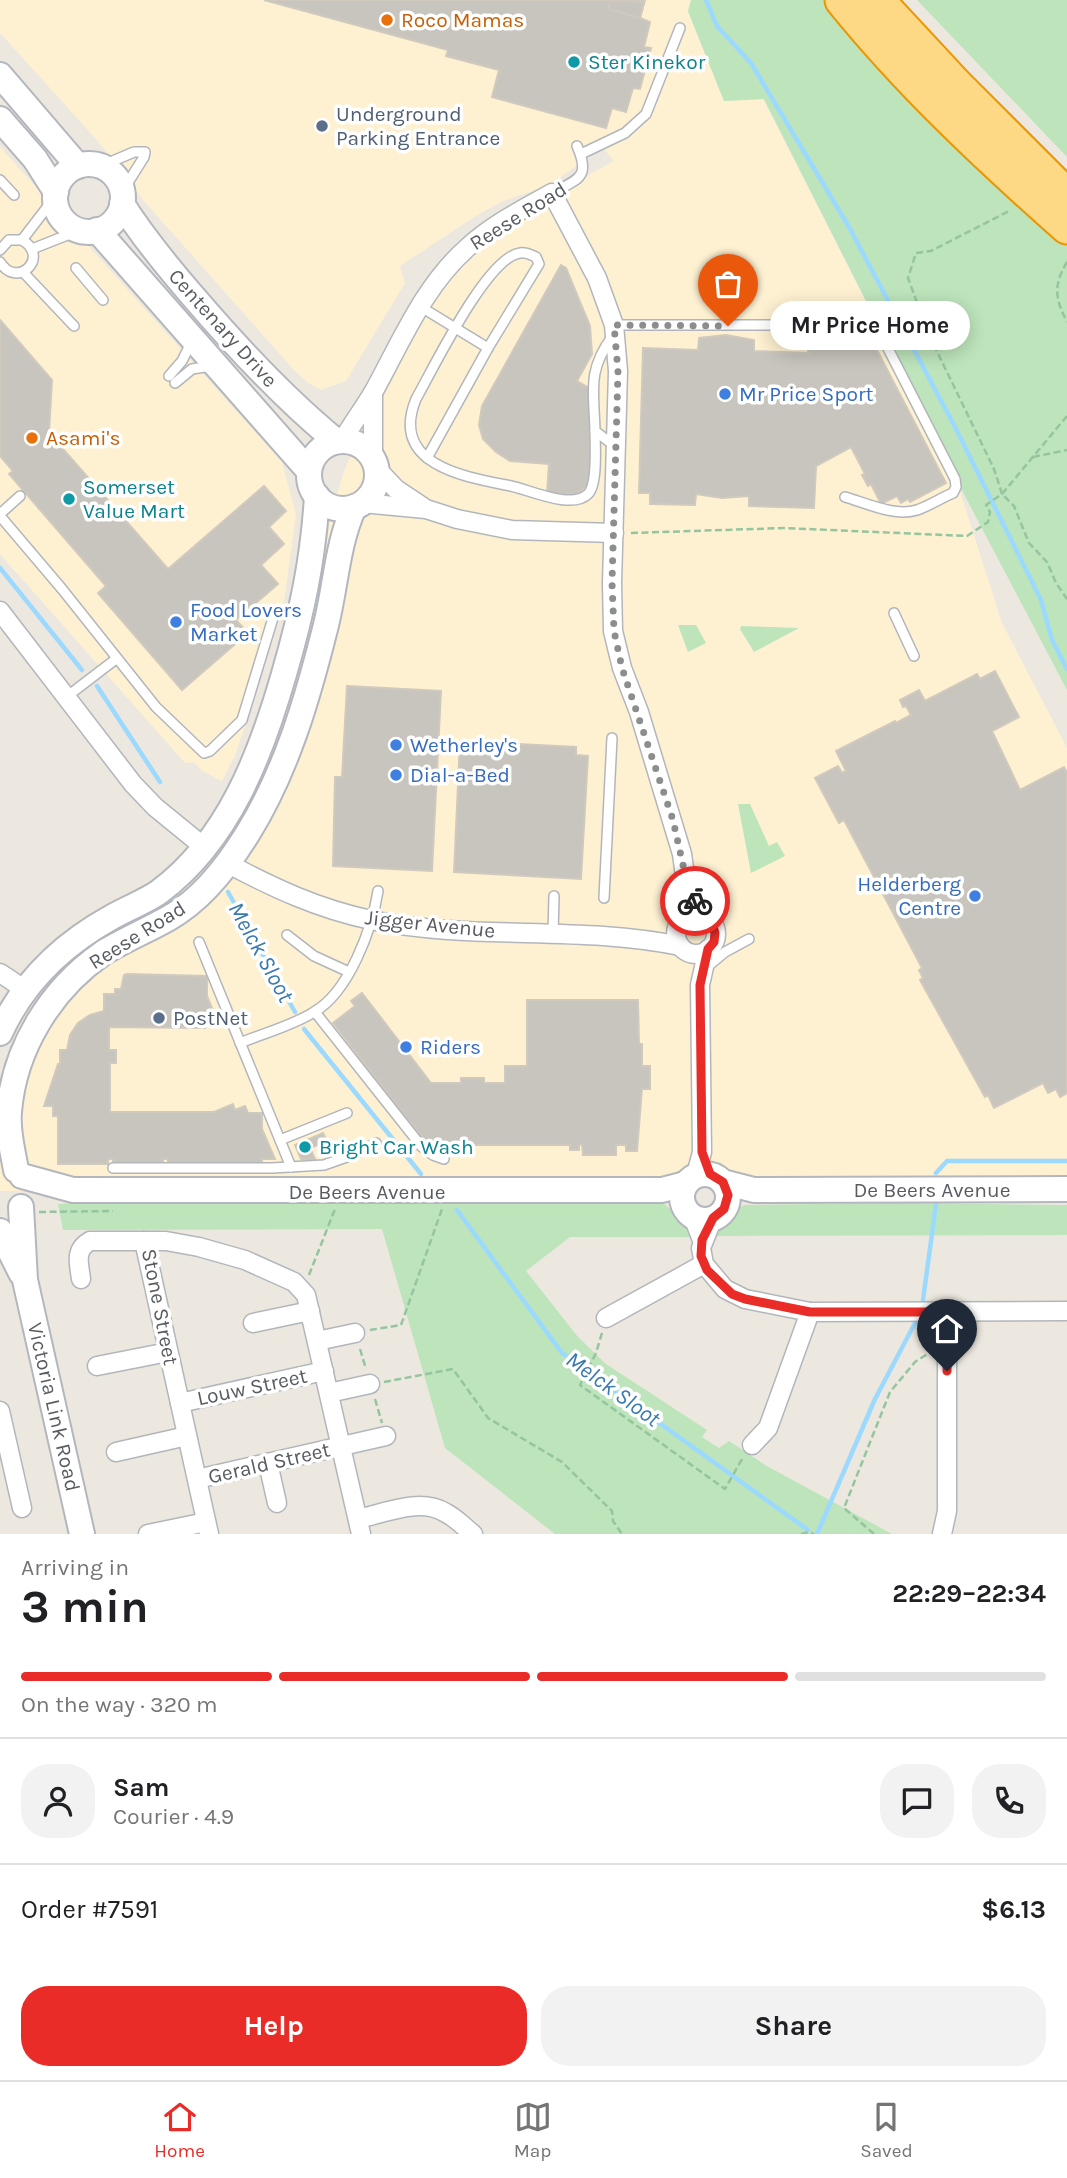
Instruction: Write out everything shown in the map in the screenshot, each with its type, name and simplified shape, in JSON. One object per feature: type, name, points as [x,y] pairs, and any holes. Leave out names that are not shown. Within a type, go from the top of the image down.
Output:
[{"type":"highway","points":[[842,0],[933,103],[1067,227]]},
{"type":"highway","points":[[877,0],[957,86],[1067,196]]},
{"type":"street","points":[[0,75],[89,166],[115,176],[122,198],[113,221],[88,230],[63,219],[57,210],[55,194],[35,159],[0,119]]},
{"type":"street","points":[[55,194],[62,178],[89,166]]},
{"type":"street","points":[[552,193],[597,278],[615,329],[618,371],[612,606],[616,642],[673,820],[687,883],[686,932],[701,979]]},
{"type":"street","name":"Reese Road","points":[[339,441],[373,393],[421,307],[446,270],[478,237],[552,193]]},
{"type":"street","name":"Centenary Drive","points":[[122,198],[141,235],[214,321],[296,407],[339,441]]},
{"type":"street","name":"Centenary Drive","points":[[88,230],[216,365],[309,471]]},
{"type":"street","name":"Reese Road","points":[[373,393],[375,464]]},
{"type":"street","points":[[426,509],[397,489],[360,445],[339,441],[320,450],[313,459],[309,471],[310,482],[317,496],[334,507],[358,505],[426,509],[457,519],[512,530],[614,533]]},
{"type":"street","points":[[358,505],[374,488],[375,464]]},
{"type":"street","name":"Reese Road","points":[[0,1034],[10,1009],[51,960],[88,931],[156,895],[184,871],[223,821],[244,785],[264,739],[302,612],[313,554],[317,496]]},
{"type":"street","name":"Reese Road","points":[[15,1208],[27,1191],[12,1171],[8,1114],[13,1084],[26,1045],[54,999],[73,977],[105,952],[172,917],[205,888],[247,835],[271,792],[293,739],[326,624],[341,539],[358,505]]},
{"type":"street","points":[[0,611],[133,783],[155,807],[204,847]]},
{"type":"street","name":"Jigger Avenue","points":[[227,863],[302,900],[371,920],[445,928],[644,938],[686,932],[698,953],[708,949]]},
{"type":"street","points":[[686,932],[709,919],[715,930],[715,939],[708,949],[701,979],[699,1189],[704,1264],[725,1289],[738,1297],[810,1312],[1067,1311]]},
{"type":"street","points":[[0,973],[24,989]]},
{"type":"street","name":"De Beers Avenue","points":[[12,1171],[73,1191]]},
{"type":"street","name":"De Beers Avenue","points":[[15,1208],[73,1191],[1067,1189]]},
{"type":"street","name":"Victoria Link Road","points":[[15,1208],[25,1280],[82,1534]]},
{"type":"street","name":"Victoria Link Road","points":[[0,1231],[25,1280]]},
{"type":"street","points":[[82,1279],[78,1254],[86,1243],[94,1240],[144,1241]]},
{"type":"street","name":"Stone Street","points":[[207,1528],[144,1241],[166,1241],[222,1253],[299,1285]]},
{"type":"street","points":[[606,1318],[704,1264]]},
{"type":"street","points":[[299,1285],[306,1295],[310,1311],[359,1527],[414,1506],[432,1507],[447,1513],[473,1534]]},
{"type":"street","points":[[253,1323],[310,1311]]},
{"type":"street","points":[[752,1445],[768,1428],[810,1312]]},
{"type":"street","points":[[942,1534],[947,1510],[947,1312]]},
{"type":"street","points":[[317,1341],[355,1333]]},
{"type":"street","points":[[97,1366],[168,1352]]},
{"type":"street","name":"Louw Street","points":[[180,1403],[324,1371]]},
{"type":"street","points":[[329,1394],[370,1384]]},
{"type":"street","points":[[0,1411],[6,1465],[22,1508]]},
{"type":"street","points":[[116,1452],[187,1436]]},
{"type":"street","name":"Gerald Street","points":[[197,1479],[386,1436]]},
{"type":"street","points":[[268,1463],[278,1503]]},
{"type":"street","points":[[148,1534],[207,1528]]},
{"type":"lane","name":"Reese Road","points":[[552,193],[580,177],[584,166],[579,150],[625,133],[646,114],[680,28]]},
{"type":"lane","points":[[89,166],[134,152],[145,152],[122,198]]},
{"type":"lane","points":[[0,180],[13,195]]},
{"type":"lane","points":[[22,240],[55,194]]},
{"type":"lane","points":[[32,249],[88,230]]},
{"type":"lane","points":[[0,262],[12,273],[23,271],[32,262],[32,249],[22,240],[13,239],[2,244]]},
{"type":"lane","points":[[428,458],[488,348],[539,264],[536,257],[520,253],[500,265],[482,286],[416,398],[411,412],[412,435],[415,443],[428,458],[447,470],[472,479],[523,489],[554,499],[580,498],[587,495],[593,484],[595,365],[615,329],[802,325],[851,310],[865,313],[878,329],[956,486],[953,493],[908,511],[898,511],[845,497]]},
{"type":"lane","points":[[76,268],[103,300]]},
{"type":"lane","points":[[23,271],[74,326]]},
{"type":"lane","points":[[421,307],[488,348]]},
{"type":"lane","points":[[192,340],[172,379],[192,369],[216,365]]},
{"type":"lane","points":[[595,431],[617,448]]},
{"type":"lane","points":[[20,496],[0,515],[156,707],[198,749],[207,753],[242,720],[273,618]]},
{"type":"lane","points":[[894,613],[914,656]]},
{"type":"lane","points":[[65,698],[116,659]]},
{"type":"lane","points":[[604,898],[612,738]]},
{"type":"lane","points":[[240,1044],[315,1012],[332,997],[349,972],[371,920],[379,891]]},
{"type":"lane","points":[[552,934],[554,897]]},
{"type":"lane","points":[[287,935],[314,956],[349,972]]},
{"type":"lane","points":[[701,979],[725,951],[749,939]]},
{"type":"lane","points":[[199,942],[291,1167]]},
{"type":"lane","points":[[315,1012],[422,1147],[444,1159]]},
{"type":"lane","points":[[280,1140],[347,1113]]},
{"type":"lane","points":[[113,1168],[324,1165],[376,1143]]},
{"type":"path","points":[[1034,198],[931,251],[916,253],[908,278],[929,335],[994,469],[1002,494],[1014,506],[1029,543],[1047,562],[1067,599]]},
{"type":"path","points":[[1067,262],[1056,281],[1060,308],[1067,322]]},
{"type":"path","points":[[614,533],[784,528],[967,536],[988,523],[990,512],[986,505],[1002,494],[1067,416]]},
{"type":"path","points":[[1033,457],[1067,450]]},
{"type":"path","points":[[386,1436],[355,1333],[401,1325],[442,1211],[442,1192]]},
{"type":"path","points":[[299,1285],[308,1279],[335,1210]]},
{"type":"path","points":[[606,1318],[596,1353],[580,1385],[725,1489],[752,1445]]},
{"type":"path","points":[[874,1534],[844,1508],[890,1392],[915,1362],[938,1348],[947,1347]]},
{"type":"path","points":[[370,1384],[453,1369],[488,1418],[562,1462],[612,1511],[613,1521],[622,1534]]},
{"type":"path","points":[[801,1534],[814,1534]]},
{"type":"shaded area","points":[[0,0],[691,0],[688,12],[724,101],[763,99],[956,479],[1002,623],[1067,748],[1067,1186],[0,1191],[0,1078],[20,1021],[62,967],[97,942],[179,894],[215,856],[256,791],[286,714],[314,617],[323,583],[329,523],[343,474],[393,356],[436,286],[494,227],[614,161],[602,147],[550,185],[501,202],[400,266],[405,283],[346,381],[321,390],[308,383],[294,370],[143,200],[96,139],[0,33]]},
{"type":"shaded area","points":[[0,147],[282,462],[296,515],[283,608],[236,753],[222,781],[201,770],[194,762],[185,763],[0,554]]},
{"type":"green space","points":[[691,0],[828,0],[1028,212],[1067,246],[1067,690],[956,479],[764,99],[724,101],[688,11]]},
{"type":"green space","points":[[917,0],[1067,0],[1067,157]]},
{"type":"green space","points":[[678,625],[696,625],[706,643],[688,652]]},
{"type":"green space","points":[[741,626],[799,628],[754,652],[740,629]]},
{"type":"green space","points":[[738,804],[750,804],[769,846],[777,842],[785,856],[751,873]]},
{"type":"green space","points":[[658,1199],[678,1215],[695,1237],[570,1237],[526,1271],[578,1337],[606,1364],[707,1430],[702,1437],[719,1448],[729,1441],[765,1465],[892,1534],[555,1534],[445,1448],[382,1229],[63,1230],[58,1204],[90,1202]]},
{"type":"green space","points":[[745,1205],[1067,1205],[1067,1235],[715,1236],[739,1207]]},
{"type":"building","points":[[264,0],[645,0],[640,18],[650,22],[644,47],[651,48],[640,89],[633,88],[626,112],[612,108],[606,128],[492,97],[499,70],[446,56],[448,50]]},
{"type":"building","points":[[611,0],[644,2],[640,18],[608,9]]},
{"type":"building","points":[[561,265],[566,268],[590,326],[592,354],[577,381],[591,389],[589,483],[577,495],[547,493],[549,464],[510,461],[483,439],[479,425],[482,406]]},
{"type":"building","name":"Somerset Value Mart","points":[[0,320],[52,380],[49,433],[168,569],[264,486],[286,511],[269,527],[284,544],[261,565],[278,584],[236,620],[248,633],[182,690],[98,593],[106,586],[9,474],[13,471],[0,456]]},
{"type":"building","points":[[864,325],[946,483],[910,502],[908,499],[901,503],[897,496],[881,504],[871,484],[868,486],[862,475],[865,474],[851,447],[816,466],[814,508],[749,506],[749,496],[722,498],[696,494],[695,505],[650,504],[650,493],[639,493],[643,348],[698,350],[699,338],[726,335],[754,340],[754,351],[809,353],[807,348],[812,345],[827,341],[828,343]]},
{"type":"building","name":"Helderberg Centre","points":[[995,671],[1019,717],[992,731],[1020,790],[1064,767],[1067,773],[1067,1093],[1060,1097],[1056,1089],[1048,1093],[1043,1083],[994,1108],[988,1095],[985,1097],[920,980],[923,978],[919,970],[922,968],[844,820],[839,823],[815,778],[838,766],[842,773],[846,771],[836,751],[911,715],[900,700],[919,690],[925,701],[977,674],[980,679]]},
{"type":"building","points":[[347,686],[441,691],[432,871],[333,866],[335,777],[342,777]]},
{"type":"building","points":[[460,741],[576,747],[576,755],[588,756],[581,879],[454,872]]},
{"type":"building","points":[[124,975],[207,976],[207,996],[216,1018],[207,1018],[205,1028],[109,1027],[109,1050],[116,1050],[116,1063],[110,1063],[110,1112],[214,1112],[233,1104],[235,1110],[245,1106],[248,1113],[262,1113],[262,1129],[275,1159],[262,1159],[262,1164],[168,1164],[168,1159],[163,1159],[163,1164],[113,1164],[113,1159],[108,1159],[108,1164],[58,1164],[58,1116],[53,1116],[53,1106],[44,1106],[60,1064],[60,1050],[67,1050],[70,1035],[78,1023],[90,1015],[104,1011],[104,994],[115,994],[115,989],[121,989]]},
{"type":"building","points":[[362,993],[431,1083],[461,1083],[461,1078],[484,1078],[484,1083],[505,1083],[505,1066],[527,1066],[527,1000],[638,1000],[639,1044],[642,1044],[642,1066],[650,1066],[650,1089],[642,1089],[637,1151],[626,1151],[626,1145],[616,1145],[616,1155],[583,1155],[582,1144],[579,1145],[579,1150],[570,1150],[570,1145],[442,1145],[442,1150],[436,1150],[433,1144],[428,1145],[333,1023],[355,1006],[351,1001]]},
{"type":"building","name":"Bright Car Wash","points":[[323,1133],[327,1141],[310,1148],[315,1159],[301,1159],[295,1145]]},
{"type":"waterway","points":[[706,0],[717,26],[751,63],[849,227],[956,429],[1041,600],[1052,640],[1067,669]]},
{"type":"waterway","name":"Melck Sloot","points":[[0,568],[82,670]]},
{"type":"waterway","name":"Melck Sloot","points":[[97,686],[160,782]]},
{"type":"waterway","name":"Melck Sloot","points":[[228,892],[295,1012]]},
{"type":"waterway","name":"Melck Sloot","points":[[304,1029],[421,1174]]},
{"type":"waterway","points":[[936,1173],[947,1161],[1067,1161]]},
{"type":"waterway","points":[[923,1300],[936,1204]]},
{"type":"waterway","name":"Melck Sloot","points":[[457,1210],[562,1353],[808,1530]]},
{"type":"waterway","points":[[817,1534],[875,1399],[915,1323]]},
{"type":"way so far","points":[[695,901],[687,883],[673,820],[639,712],[622,668],[614,631],[612,583],[618,371],[614,325],[728,326]]},
{"type":"place","name":"Roco Mamas","points":[[387,20]]},
{"type":"place","name":"Ster Kinekor","points":[[574,62]]},
{"type":"place","name":"Underground Parking Entrance","points":[[322,126]]},
{"type":"place","name":"Mr Price Home","points":[[728,326]]},
{"type":"place","name":"Mr Price Sport","points":[[725,394]]},
{"type":"place","name":"Asami's","points":[[32,438]]},
{"type":"place","name":"Somerset Value Mart","points":[[69,499]]},
{"type":"place","name":"Food Lovers Market","points":[[176,622]]},
{"type":"place","name":"Wetherley's","points":[[396,745]]},
{"type":"place","name":"Dial-a-Bed","points":[[396,775]]},
{"type":"place","name":"Helderberg Centre","points":[[975,896]]},
{"type":"place","name":"PostNet","points":[[159,1018]]},
{"type":"place","name":"Riders","points":[[406,1047]]},
{"type":"place","name":"Bright Car Wash","points":[[305,1147]]},
{"type":"route","points":[[695,901],[701,915],[711,921],[715,933],[714,942],[708,949],[700,985],[702,1152],[710,1174],[723,1182],[728,1195],[724,1209],[713,1218],[702,1240],[701,1256],[707,1270],[732,1294],[810,1312],[947,1312],[947,1371]]}]
